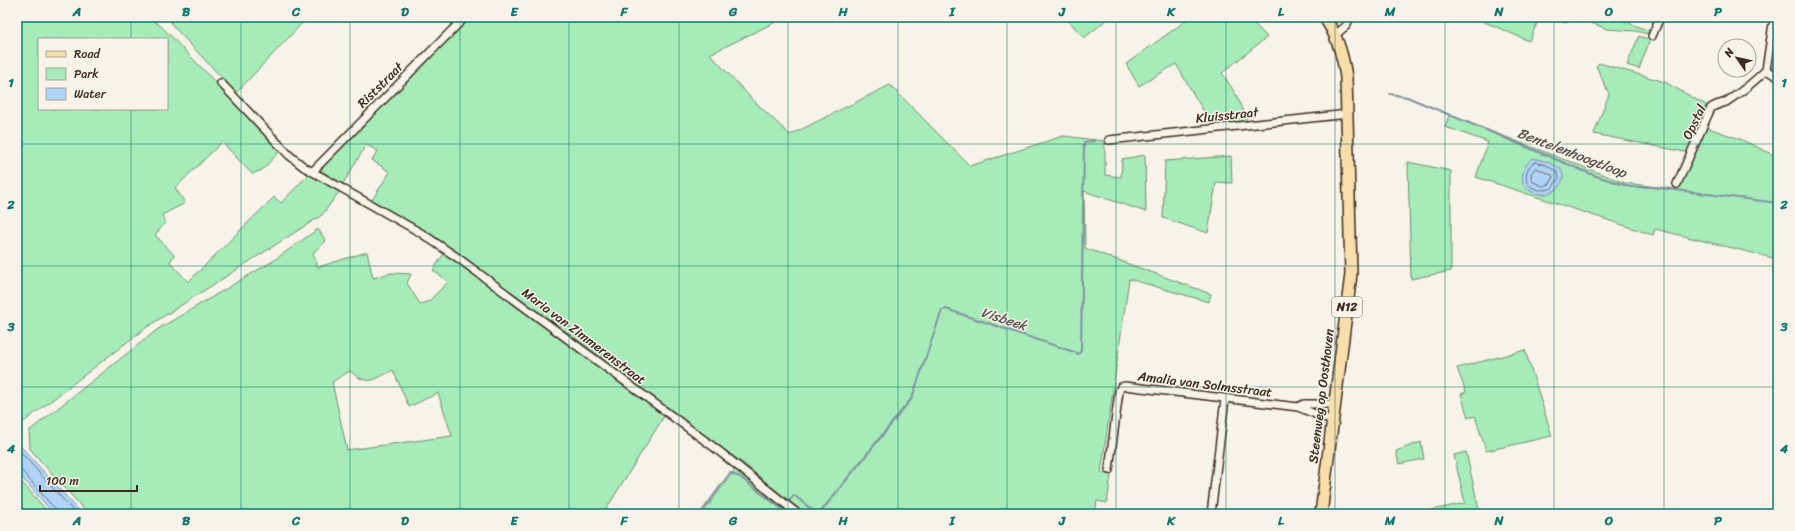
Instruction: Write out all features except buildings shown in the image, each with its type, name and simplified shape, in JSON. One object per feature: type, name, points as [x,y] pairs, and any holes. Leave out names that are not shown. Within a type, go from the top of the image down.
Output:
[{"type":"main road","name":"N12","points":[[1324,17],[1335,35],[1345,66],[1348,114]]},
{"type":"main road","name":"Steenweg op Oosthoven","points":[[1321,514],[1352,274],[1348,114]]},
{"type":"street","name":"Riststraat","points":[[312,171],[465,17]]},
{"type":"street","points":[[1335,35],[1346,26],[1350,17]]},
{"type":"street","points":[[1652,36],[1660,17]]},
{"type":"street","points":[[1774,17],[1766,70],[1778,77]]},
{"type":"street","name":"Opstal","points":[[1677,184],[1712,108],[1736,96],[1766,70]]},
{"type":"street","points":[[221,83],[288,155],[312,171]]},
{"type":"street","name":"Kluisstraat","points":[[1109,140],[1348,114]]},
{"type":"street","name":"Maria van Zimmerenstraat","points":[[312,171],[348,190],[421,233],[458,258],[716,448],[798,514]]},
{"type":"street","name":"Amalia van Solmsstraat","points":[[1109,470],[1119,391],[1121,387],[1125,386],[1298,407],[1332,421]]},
{"type":"street","points":[[1211,514],[1225,398]]},
{"type":"street","name":"Amalia van Solmsstraat","points":[[1298,407],[1304,404],[1334,404]]},
{"type":"green space","points":[[17,17],[148,17],[161,26],[281,150],[262,170],[252,174],[222,142],[175,188],[185,203],[162,215],[165,223],[155,235],[174,255],[170,262],[188,282],[274,197],[281,203],[309,174],[339,192],[322,215],[144,329],[17,427]]},
{"type":"green space","points":[[170,17],[308,17],[236,93],[173,26]]},
{"type":"green space","points":[[470,17],[786,17],[710,54],[751,98],[790,135],[890,85],[970,166],[1063,136],[1105,141],[1105,175],[1121,177],[1122,159],[1145,155],[1146,212],[1084,191],[1085,248],[1211,294],[1209,302],[1129,279],[1101,473],[1111,475],[1107,503],[1097,501],[1095,514],[805,514],[744,464],[668,410],[603,514],[88,514],[30,449],[29,431],[158,329],[273,261],[318,229],[326,241],[313,253],[318,267],[367,252],[373,278],[391,273],[411,274],[407,283],[420,304],[429,301],[448,282],[433,270],[445,252],[600,367],[604,359],[432,235],[372,200],[390,172],[372,160],[378,151],[366,145],[343,184],[320,170]],"holes":[[[393,370],[409,407],[438,393],[452,436],[347,450],[332,382],[350,371],[362,379],[371,380]]]},
{"type":"green space","points":[[1065,17],[1110,17],[1084,38]]},
{"type":"green space","points":[[1191,17],[1248,17],[1267,37],[1222,73],[1237,96],[1247,121],[1211,124],[1176,64],[1139,86],[1126,64]]},
{"type":"green space","points":[[1473,17],[1540,17],[1529,41]]},
{"type":"green space","points":[[1575,17],[1613,17],[1650,31],[1649,34],[1635,31],[1607,29]]},
{"type":"green space","points":[[1639,36],[1650,40],[1639,69],[1627,65]]},
{"type":"green space","points":[[1599,63],[1665,82],[1706,105],[1700,125],[1740,139],[1778,157],[1778,232],[1773,258],[1655,229],[1653,235],[1476,177],[1488,142],[1445,127],[1449,115],[1625,183],[1675,189],[1690,153],[1594,134],[1609,94],[1596,66]]},
{"type":"green space","points":[[1231,156],[1232,183],[1216,182],[1208,233],[1163,218],[1165,161]]},
{"type":"green space","points":[[1408,162],[1451,171],[1451,271],[1411,279]]},
{"type":"green space","points":[[1525,350],[1552,436],[1486,451],[1475,416],[1468,418],[1461,394],[1466,392],[1457,368]]},
{"type":"green space","points":[[1421,442],[1424,459],[1399,464],[1396,451]]},
{"type":"green space","points":[[1466,452],[1480,514],[1413,514],[1465,503],[1454,455]]},
{"type":"green space","points":[[735,469],[791,514],[702,514]]},
{"type":"green space","points":[[17,477],[50,514],[28,514],[17,502]]},
{"type":"water","points":[[1533,158],[1548,162],[1561,169],[1563,178],[1560,185],[1551,193],[1539,194],[1527,189],[1523,184],[1522,176],[1524,169],[1527,163]]},
{"type":"water","points":[[17,442],[82,514],[54,514],[17,472]]},
{"type":"waterway","name":"Bentelenhoogtloop","points":[[1390,94],[1407,97],[1596,176],[1631,187],[1652,187],[1778,203]]},
{"type":"waterway","name":"Visbeek","points":[[819,514],[912,398],[942,310],[946,309],[1078,354],[1081,351],[1084,142],[1094,141]]},
{"type":"waterway","name":"Visbeek","points":[[700,514],[730,473],[740,477],[782,509],[794,495],[817,514]]}]
